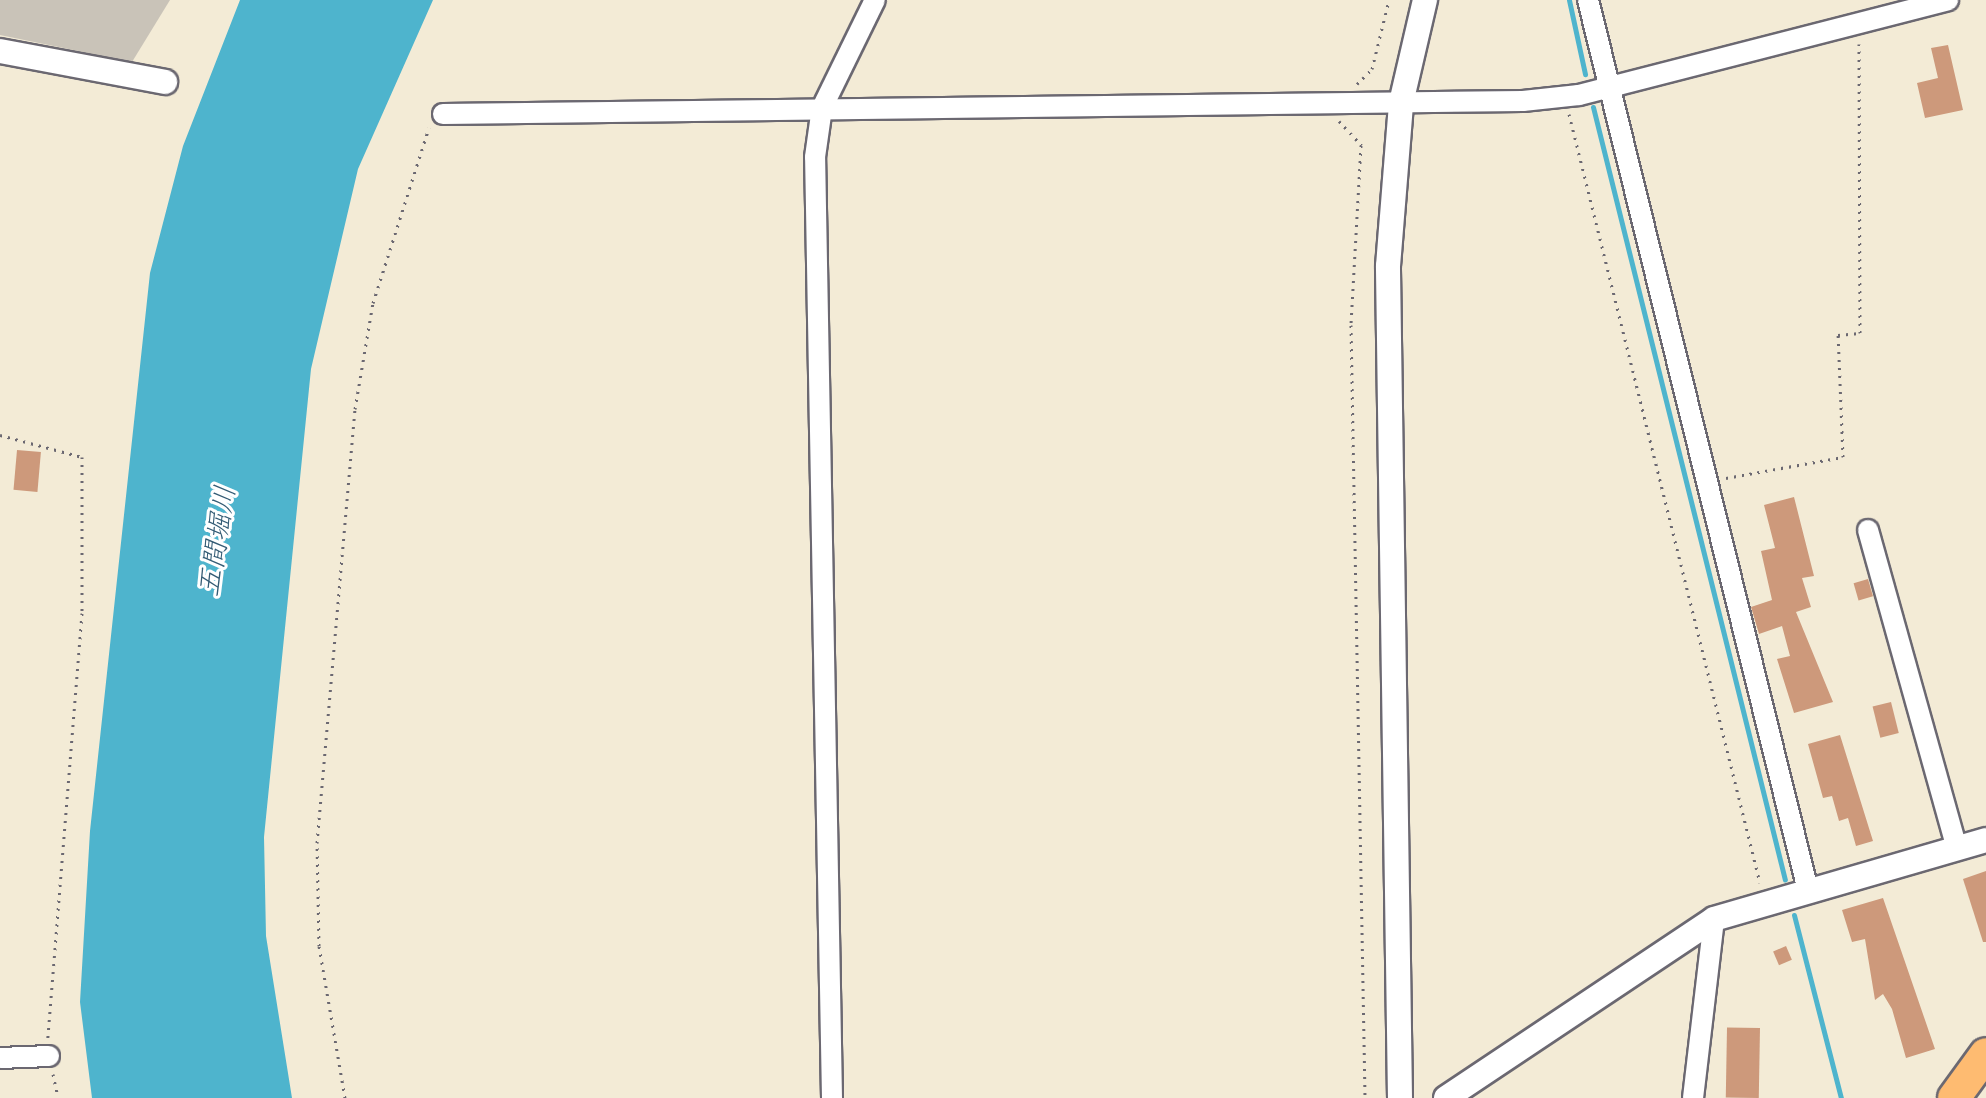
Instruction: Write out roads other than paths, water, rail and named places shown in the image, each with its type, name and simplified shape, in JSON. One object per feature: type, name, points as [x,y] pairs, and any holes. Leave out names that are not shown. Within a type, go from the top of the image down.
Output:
[{"type":"main road","points":[[1954,1098],[1986,1054]]},
{"type":"street","points":[[832,1098],[815,157],[822,108],[875,0]]},
{"type":"street","points":[[1400,1098],[1388,266],[1401,103],[1425,0]]},
{"type":"street","points":[[1588,0],[1703,483],[1808,890]]},
{"type":"street","points":[[443,114],[1337,105],[1565,97],[1948,0]]},
{"type":"street","points":[[0,51],[165,82]]},
{"type":"street","points":[[1868,530],[1957,849]]},
{"type":"street","points":[[1446,1098],[1714,919],[1986,840]]},
{"type":"street","points":[[1693,1098],[1714,919]]},
{"type":"street","points":[[0,1058],[49,1056]]},
{"type":"water","name":"五間堀川","points":[[240,0],[433,0],[358,169],[311,369],[264,837],[266,936],[292,1098],[92,1098],[80,1002],[90,831],[150,273],[183,146]]},
{"type":"waterway","points":[[1569,0],[1585,74]]},
{"type":"waterway","points":[[1593,107],[1785,880]]},
{"type":"waterway","points":[[1794,915],[1841,1098]]}]
